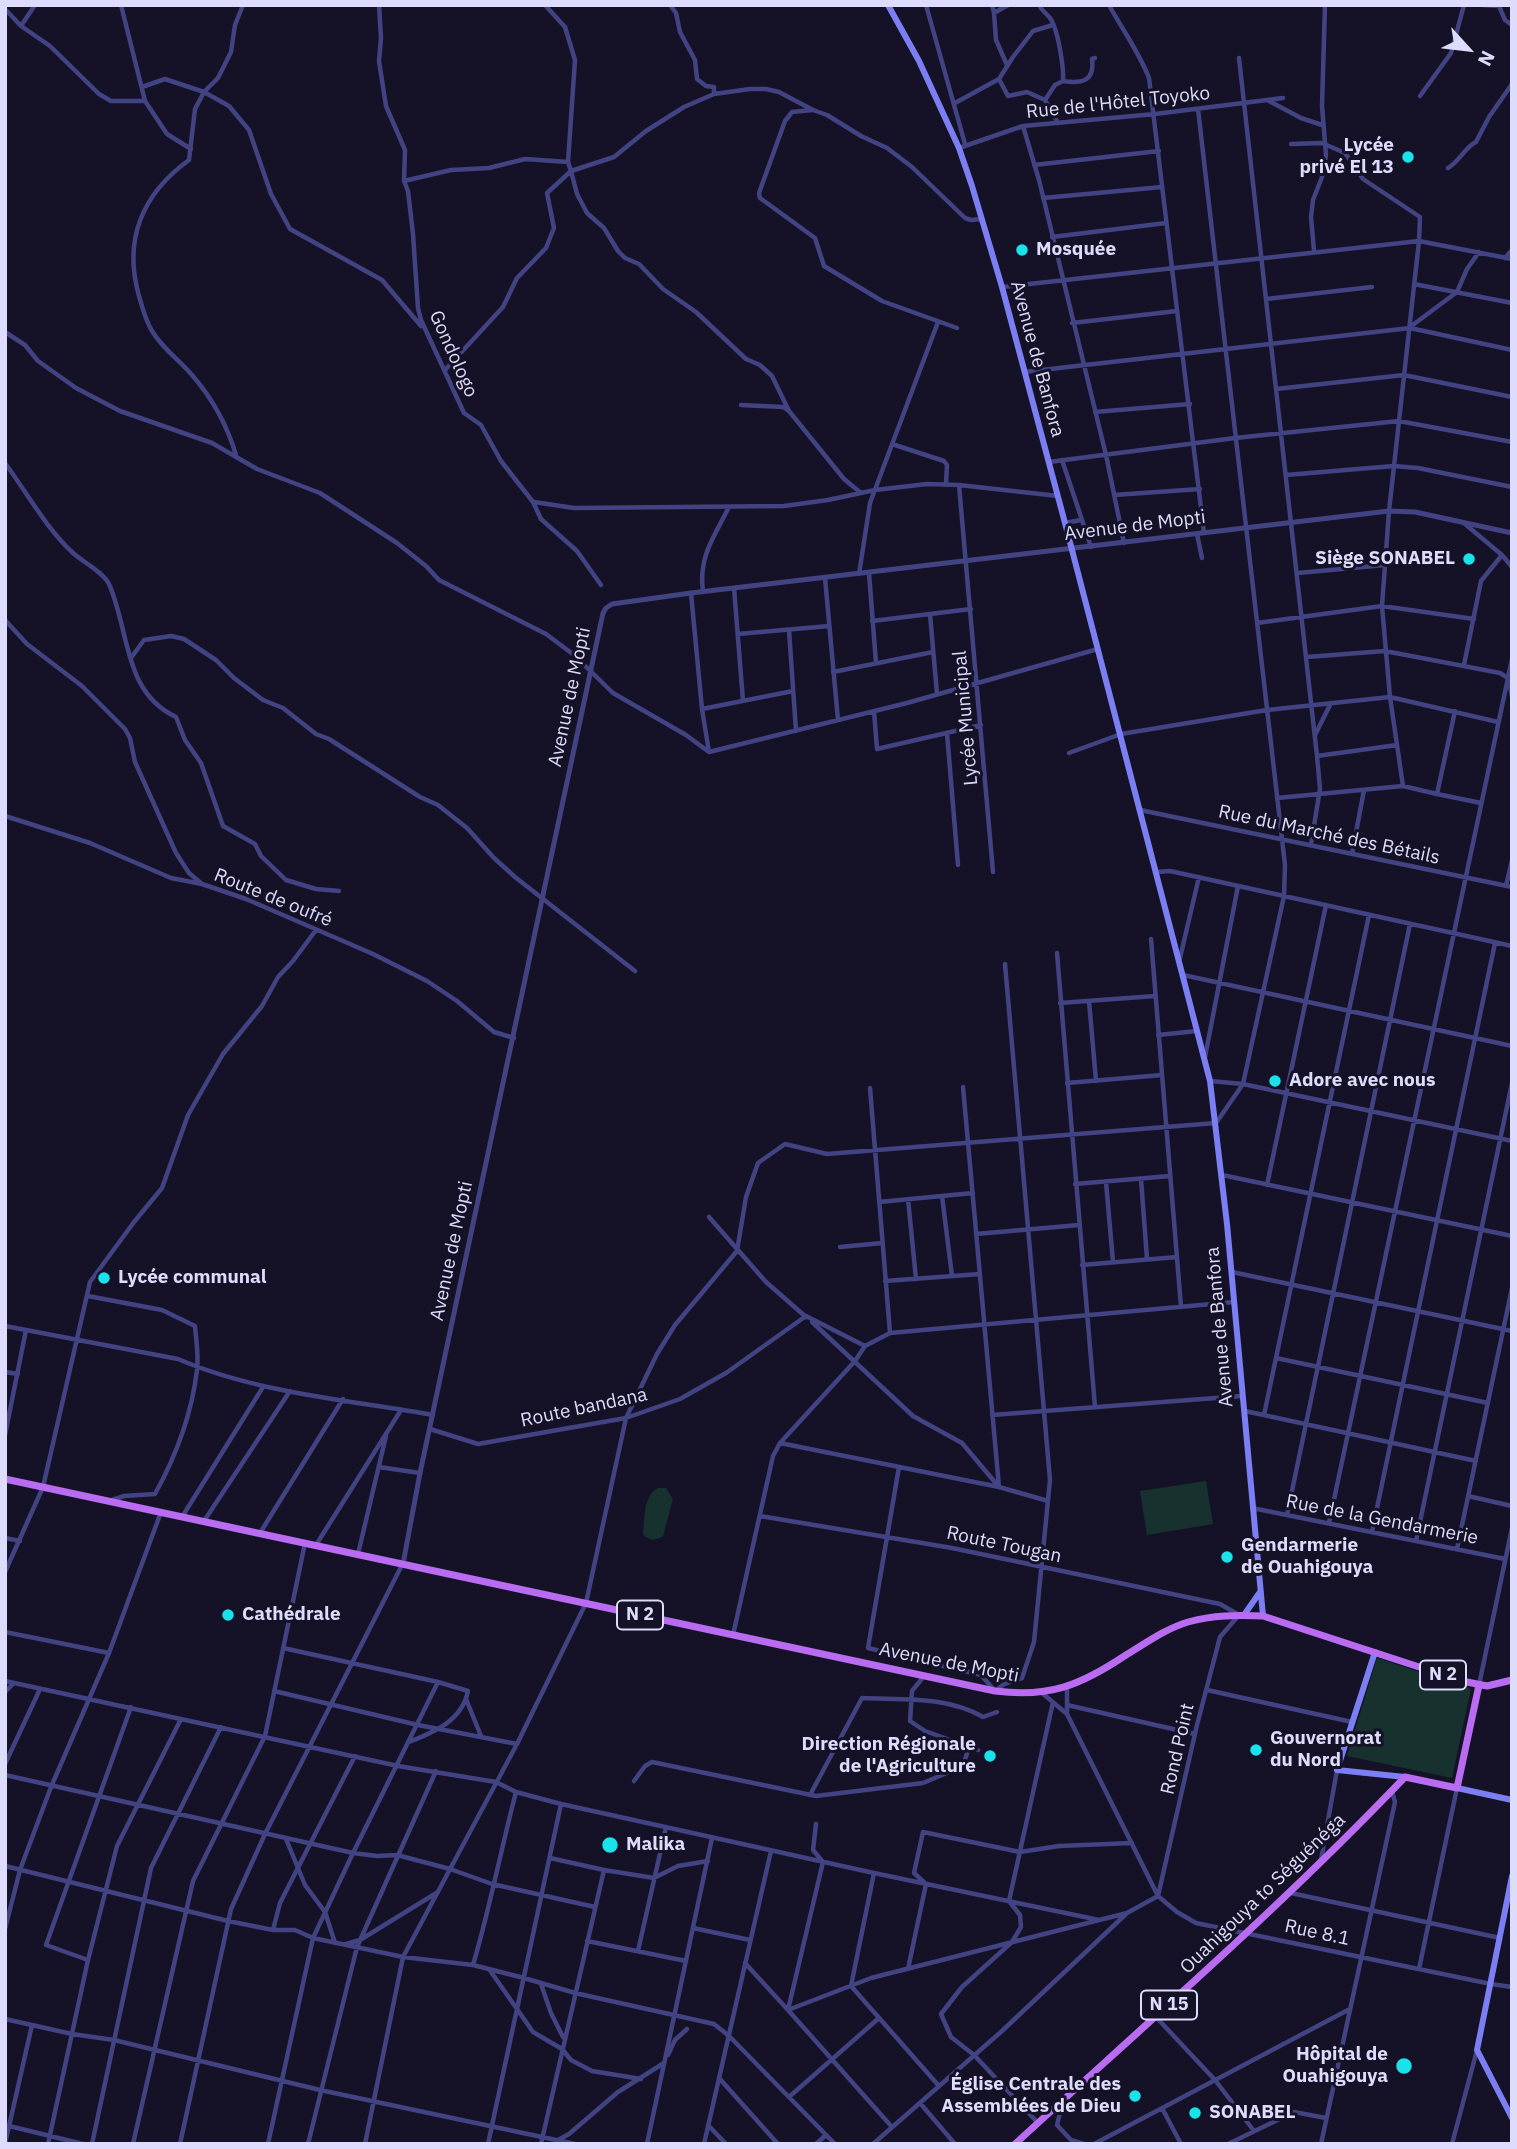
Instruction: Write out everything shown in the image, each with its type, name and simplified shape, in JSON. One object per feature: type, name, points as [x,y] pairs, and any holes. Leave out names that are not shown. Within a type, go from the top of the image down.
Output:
[{"type":"main road","name":"Avenue de Banfora","points":[[888,5],[962,146],[1058,496],[1205,1059],[1222,1175],[1263,1616]]},
{"type":"main road","name":"Avenue de Mopti","points":[[5,1479],[995,1691],[1021,1694],[1067,1688],[1099,1673],[1168,1630],[1200,1619],[1241,1615],[1263,1616],[1479,1685],[1495,1685],[1512,1680]]},
{"type":"main road","points":[[1241,1615],[1260,1592]]},
{"type":"main road","points":[[1375,1652],[1337,1769],[1405,1777],[1512,1800]]},
{"type":"main road","points":[[1457,1788],[1479,1685]]},
{"type":"main road","name":"Ouahigouya to Séguénéga","points":[[1015,2144],[1248,1933],[1405,1777]]},
{"type":"main road","points":[[1512,1876],[1477,2050],[1512,2118]]},
{"type":"street","points":[[21,26],[35,5]]},
{"type":"street","points":[[121,5],[145,102],[167,134],[191,149]]},
{"type":"street","points":[[237,455],[225,424],[209,398],[192,375],[152,332],[132,272],[134,237],[145,209],[165,180],[188,160],[195,109],[204,92],[218,78],[231,52],[235,25],[243,5]]},
{"type":"street","name":"Gondologo","points":[[379,5],[379,61],[386,106],[404,150],[404,181],[408,191],[417,267],[418,308],[426,332],[464,413],[481,425],[501,461],[533,502],[541,519],[577,551],[601,585]]},
{"type":"street","points":[[545,5],[565,27],[575,60],[568,162],[587,213],[604,228],[625,258],[639,264],[663,289],[704,318],[746,359],[760,365],[772,376],[789,411],[844,479],[861,493]]},
{"type":"street","points":[[670,5],[676,13],[680,32],[695,60],[697,79],[706,86],[714,87],[714,94]]},
{"type":"street","points":[[926,5],[955,103],[962,146]]},
{"type":"street","points":[[992,5],[996,40],[1007,66]]},
{"type":"street","points":[[994,13],[1008,5]]},
{"type":"street","points":[[1038,5],[1054,25],[1063,81]]},
{"type":"street","points":[[1109,5],[1143,62],[1149,78],[1195,443],[1200,489],[1202,558]]},
{"type":"street","points":[[1314,251],[1311,217],[1313,200],[1322,177],[1326,144],[1322,125],[1325,5]]},
{"type":"street","points":[[1420,96],[1451,53],[1464,5]]},
{"type":"street","points":[[1482,5],[1499,6],[1505,20],[1512,25]]},
{"type":"street","points":[[5,9],[21,26],[50,46],[99,94],[111,101],[145,102]]},
{"type":"street","points":[[955,103],[999,79],[1033,31],[1054,25]]},
{"type":"street","points":[[1045,100],[1055,85],[1063,81],[1079,84],[1089,79],[1092,74],[1092,60],[1095,58]]},
{"type":"street","points":[[1239,58],[1317,756],[1319,794],[1311,844]]},
{"type":"street","points":[[142,87],[165,79],[204,92],[229,106],[249,130],[271,194],[290,229],[382,280],[426,332]]},
{"type":"street","points":[[999,79],[1008,96],[1027,92],[1045,100],[1058,123]]},
{"type":"street","points":[[1448,168],[1476,142],[1489,117],[1512,84]]},
{"type":"street","points":[[445,371],[503,307],[517,278],[546,248],[554,228],[547,193],[571,171],[614,157],[646,131],[684,107],[714,94],[766,89],[779,92],[887,148],[912,167],[965,218],[982,219]]},
{"type":"street","name":"Rue de l'Hôtel Toyoko","points":[[962,146],[1023,125],[1155,114],[1283,98]]},
{"type":"street","points":[[1265,100],[1322,125]]},
{"type":"street","points":[[365,2144],[403,1957],[517,1744],[586,1603],[626,1418],[657,1354],[675,1325],[737,1251],[746,1197],[758,1163],[785,1144],[827,1154],[1216,1123],[1244,1084],[1284,896],[1284,865],[1198,109]]},
{"type":"street","points":[[813,110],[792,112],[785,121],[759,193],[760,198],[815,238],[824,267],[882,301],[957,328]]},
{"type":"street","points":[[1023,125],[1106,455],[1125,543]]},
{"type":"street","points":[[1291,144],[1326,144],[1345,153],[1363,179],[1420,217],[1389,511],[1382,606],[1390,697],[1403,786]]},
{"type":"street","points":[[1034,165],[1159,151]]},
{"type":"street","points":[[404,181],[451,170],[489,168],[525,159],[568,162]]},
{"type":"street","points":[[1043,198],[1163,187]]},
{"type":"street","points":[[1052,237],[1166,223]]},
{"type":"street","points":[[1002,287],[1419,241],[1512,259]]},
{"type":"street","points":[[1505,258],[1512,250]]},
{"type":"street","points":[[1410,328],[1457,292],[1479,252]]},
{"type":"street","points":[[1414,284],[1512,303]]},
{"type":"street","points":[[1266,299],[1372,287]]},
{"type":"street","points":[[1072,323],[1177,311]]},
{"type":"street","points":[[859,574],[874,490],[938,322]]},
{"type":"street","points":[[1024,372],[1410,328],[1512,349]]},
{"type":"street","points":[[5,332],[25,345],[38,361],[99,401],[150,423],[212,443],[237,455],[257,469],[320,494],[347,510],[397,543],[439,580],[546,634],[574,655],[613,693],[686,735],[709,752]]},
{"type":"street","points":[[1276,389],[1404,375],[1512,397]]},
{"type":"street","points":[[1095,412],[1190,404]]},
{"type":"street","points":[[741,405],[783,407],[789,411]]},
{"type":"street","points":[[1048,462],[1399,421],[1511,440]]},
{"type":"street","points":[[892,444],[944,461],[947,465],[946,484]]},
{"type":"street","points":[[1062,460],[1091,547]]},
{"type":"street","points":[[5,463],[47,523],[71,551],[108,581],[138,682],[159,709],[176,717],[185,740],[201,763],[223,826],[256,844],[261,856],[286,880],[316,889],[339,891]]},
{"type":"street","points":[[1286,475],[1394,466],[1418,468],[1512,487]]},
{"type":"street","points":[[533,502],[574,508],[784,506],[874,490],[927,484],[1058,496]]},
{"type":"street","name":"Lycée Municipal","points":[[959,485],[993,872]]},
{"type":"street","points":[[1114,495],[1200,489]]},
{"type":"street","points":[[702,592],[700,573],[703,560],[729,507]]},
{"type":"street","name":"Avenue de Mopti","points":[[403,1564],[606,608],[612,604],[691,593],[1389,511],[1415,512],[1512,533]]},
{"type":"street","points":[[1065,523],[1081,520]]},
{"type":"street","points":[[1463,522],[1503,555],[1512,567]]},
{"type":"street","points":[[1464,666],[1481,581],[1503,555]]},
{"type":"street","points":[[1298,573],[1385,565]]},
{"type":"street","points":[[869,573],[876,663]]},
{"type":"street","points":[[825,578],[838,720]]},
{"type":"street","points":[[734,588],[743,701]]},
{"type":"street","points":[[691,593],[702,709],[709,752]]},
{"type":"street","points":[[1257,623],[1382,606],[1474,619]]},
{"type":"street","points":[[872,621],[971,609]]},
{"type":"street","points":[[930,614],[937,694]]},
{"type":"street","points":[[5,620],[27,645],[82,686],[125,729],[130,738],[135,762],[176,853],[189,873],[202,884]]},
{"type":"street","points":[[738,634],[829,626]]},
{"type":"street","points":[[789,629],[796,731]]},
{"type":"street","points":[[131,658],[144,640],[171,636],[184,639],[216,660],[234,678],[263,699],[283,708],[316,734],[329,739],[419,797],[438,805],[467,828],[494,858],[543,900],[635,971]]},
{"type":"street","points":[[709,752],[874,711],[1098,649]]},
{"type":"street","points":[[1307,657],[1385,651],[1464,666],[1500,673],[1508,678],[1512,696]]},
{"type":"street","points":[[834,672],[933,653]]},
{"type":"street","points":[[1329,1523],[1512,659]]},
{"type":"street","points":[[702,709],[793,691]]},
{"type":"street","points":[[1069,754],[1121,734],[1267,710],[1390,697],[1498,722]]},
{"type":"street","points":[[1314,736],[1331,703]]},
{"type":"street","points":[[874,711],[877,749],[981,725]]},
{"type":"street","points":[[1437,794],[1455,711]]},
{"type":"street","points":[[947,733],[958,865]]},
{"type":"street","points":[[1317,756],[1396,745]]},
{"type":"street","points":[[1277,798],[1403,786],[1482,803]]},
{"type":"street","points":[[1352,854],[1364,790]]},
{"type":"street","name":"Rue du Marché des Bétails","points":[[1140,810],[1509,887]]},
{"type":"street","name":"Route de oufré","points":[[5,816],[90,843],[171,878],[202,884],[246,899],[428,981],[494,1032],[514,1038]]},
{"type":"street","points":[[1509,887],[1512,860]]},
{"type":"street","points":[[1157,872],[1170,871],[1199,877],[1512,946]]},
{"type":"street","name":"Avenue de Banfora","points":[[1179,960],[1199,877]]},
{"type":"street","name":"Avenue de Banfora","points":[[1205,1059],[1238,886]]},
{"type":"street","points":[[1266,1185],[1326,905]]},
{"type":"street","name":"Avenue de Banfora","points":[[1264,1415],[1369,915]]},
{"type":"street","points":[[1287,1515],[1410,924]]},
{"type":"street","points":[[5,1572],[43,1487],[90,1282],[162,1188],[188,1115],[223,1054],[262,1006],[278,977],[316,930]]},
{"type":"street","points":[[1151,939],[1181,1307]]},
{"type":"street","points":[[1372,1532],[1495,943]]},
{"type":"street","points":[[1057,953],[1094,1407]]},
{"type":"street","points":[[899,1467],[867,1648],[981,1675],[995,1691],[1004,1684],[1023,1678],[1034,1642],[1050,1480],[1005,964]]},
{"type":"street","points":[[1183,975],[1512,1046]]},
{"type":"street","points":[[1060,1003],[1155,996]]},
{"type":"street","points":[[1088,1000],[1096,1081]]},
{"type":"street","points":[[1158,1035],[1198,1031]]},
{"type":"street","points":[[1067,1083],[1162,1075]]},
{"type":"street","points":[[1210,1081],[1244,1084],[1512,1141]]},
{"type":"street","points":[[1416,1541],[1512,1083]]},
{"type":"street","points":[[964,1087],[999,1487]]},
{"type":"street","points":[[870,1088],[890,1333]]},
{"type":"street","points":[[1222,1175],[1512,1236]]},
{"type":"street","points":[[1075,1184],[1170,1176]]},
{"type":"street","points":[[1141,1179],[1147,1259]]},
{"type":"street","points":[[1106,1182],[1113,1262]]},
{"type":"street","points":[[879,1202],[973,1193]]},
{"type":"street","points":[[942,1196],[951,1276]]},
{"type":"street","points":[[908,1199],[916,1279]]},
{"type":"street","points":[[709,1217],[766,1282],[913,1416],[962,1443],[999,1487]]},
{"type":"street","points":[[976,1234],[1079,1225]]},
{"type":"street","points":[[840,1247],[882,1243]]},
{"type":"street","points":[[1082,1265],[1177,1257]]},
{"type":"street","points":[[1231,1272],[1512,1331]]},
{"type":"street","points":[[885,1281],[980,1274]]},
{"type":"street","points":[[1457,1549],[1512,1288]]},
{"type":"street","points":[[88,1296],[162,1310],[195,1326],[197,1367],[191,1401],[181,1434],[155,1494],[124,1496],[110,1501]]},
{"type":"street","points":[[733,1635],[773,1456],[780,1443],[855,1361],[865,1346],[890,1333],[1234,1302]]},
{"type":"street","points":[[806,1316],[865,1346]]},
{"type":"street","name":"Route bandana","points":[[430,1429],[478,1444],[626,1418],[680,1399],[715,1380],[806,1316]]},
{"type":"street","points":[[5,1326],[178,1359],[263,1386],[433,1415]]},
{"type":"street","points":[[5,1435],[26,1330]]},
{"type":"street","points":[[1276,1358],[1488,1403]]},
{"type":"street","points":[[5,1372],[18,1374]]},
{"type":"street","points":[[182,1517],[263,1386]]},
{"type":"street","points":[[204,1521],[290,1390]]},
{"type":"street","points":[[992,1415],[1242,1396]]},
{"type":"street","points":[[260,1533],[343,1399]]},
{"type":"street","points":[[316,1545],[401,1410]]},
{"type":"street","points":[[1244,1411],[1476,1461]]},
{"type":"street","points":[[358,1554],[387,1432]]},
{"type":"street","points":[[780,1443],[999,1487],[1048,1502]]},
{"type":"street","points":[[379,1467],[420,1474]]},
{"type":"street","points":[[1468,1496],[1512,1506]]},
{"type":"street","name":"Rue de la Gendarmerie","points":[[1252,1508],[1505,1559]]},
{"type":"street","points":[[5,1929],[20,1870],[51,1787],[109,1653],[161,1512]]},
{"type":"street","name":"Route Tougan","points":[[760,1516],[887,1536],[1042,1567],[1220,1604],[1241,1615]]},
{"type":"street","points":[[1479,1685],[1512,1528]]},
{"type":"street","points":[[5,1538],[20,1541]]},
{"type":"street","points":[[133,2144],[193,1881],[264,1736],[305,1543]]},
{"type":"street","points":[[180,2144],[228,1921],[240,1886],[403,1564]]},
{"type":"street","name":"Rond Point","points":[[1158,1896],[1220,1637],[1241,1615]]},
{"type":"street","points":[[5,1632],[109,1653]]},
{"type":"street","points":[[283,1648],[468,1691],[462,1707],[441,1729],[409,1742]]},
{"type":"street","points":[[924,1676],[915,1686],[911,1698],[910,1721],[925,1731],[978,1750]]},
{"type":"street","points":[[5,1681],[398,1766],[496,1782],[516,1792],[561,1804],[1100,1920]]},
{"type":"street","points":[[268,2144],[313,1938],[438,1682]]},
{"type":"street","points":[[5,1692],[14,1683]]},
{"type":"street","name":"Rue 8.1","points":[[1067,1688],[1068,1714],[1158,1896],[1177,1912],[1196,1923],[1512,1987]]},
{"type":"street","points":[[5,1764],[40,1689]]},
{"type":"street","points":[[1206,1690],[1352,1722]]},
{"type":"street","points":[[274,1691],[517,1744]]},
{"type":"street","name":"Rue 8.1","points":[[1042,1693],[1068,1714]]},
{"type":"street","points":[[810,1795],[862,1698],[911,1698],[967,1708],[983,1717],[997,1712]]},
{"type":"street","points":[[466,1699],[481,1737]]},
{"type":"street","points":[[1009,1901],[1053,1702]]},
{"type":"street","points":[[1067,1704],[1195,1734]]},
{"type":"street","points":[[88,1960],[46,1945],[131,1707]]},
{"type":"street","points":[[48,2144],[88,1960],[117,1846],[181,1719]]},
{"type":"street","points":[[92,2144],[151,1868],[221,1727]]},
{"type":"street","points":[[634,1781],[645,1766],[652,1762],[810,1795],[848,1793],[923,1783],[963,1766],[970,1747]]},
{"type":"street","points":[[274,1930],[280,1903],[355,1756]]},
{"type":"street","points":[[1320,1864],[1337,1769]]},
{"type":"street","points":[[308,2144],[357,1947],[436,1771]]},
{"type":"street","points":[[5,1775],[353,1853],[397,1855],[450,1868],[492,1884],[595,1907]]},
{"type":"street","points":[[1419,1969],[1457,1788]]},
{"type":"street","points":[[1321,2144],[1395,1801],[1392,1791]]},
{"type":"street","points":[[473,1965],[485,1927],[492,1884],[516,1792]]},
{"type":"street","points":[[488,2144],[561,1804]]},
{"type":"street","points":[[816,1824],[813,1850],[823,1862]]},
{"type":"street","points":[[638,1951],[666,1827]]},
{"type":"street","points":[[926,1884],[914,1873],[923,1832],[1020,1852],[1059,1846],[1132,1843]]},
{"type":"street","points":[[286,1838],[305,1885],[325,1912],[335,1943]]},
{"type":"street","points":[[647,2144],[712,1838]]},
{"type":"street","points":[[704,2144],[771,1851]]},
{"type":"street","points":[[550,1858],[654,1878],[678,1866],[708,1861]]},
{"type":"street","points":[[788,2010],[823,1862]]},
{"type":"street","points":[[5,1866],[228,1921],[274,1930],[295,1930],[313,1938],[403,1957],[473,1965],[575,1993],[713,2024],[729,2036],[835,2144]]},
{"type":"street","points":[[541,2144],[604,1870]]},
{"type":"street","points":[[851,1986],[874,1873]]},
{"type":"street","points":[[908,1969],[926,1884]]},
{"type":"street","points":[[345,1945],[360,1940],[439,1891]]},
{"type":"street","points":[[1291,1892],[1500,1938]]},
{"type":"street","points":[[873,2144],[974,2055],[1127,1913],[1158,1896]]},
{"type":"street","points":[[1009,1901],[1020,1915],[1021,1927],[1012,1942],[962,1987],[941,2014],[951,2037],[974,2055],[1038,2123]]},
{"type":"street","points":[[788,2010],[871,1978],[1127,1913]]},
{"type":"street","points":[[693,1928],[750,1940]]},
{"type":"street","points":[[587,1941],[686,1961]]},
{"type":"street","points":[[745,1963],[892,2127]]},
{"type":"street","points":[[489,1969],[533,2032],[562,2049],[571,2060],[587,2069],[641,2079]]},
{"type":"street","points":[[541,1983],[551,2013],[564,2039]]},
{"type":"street","points":[[851,1986],[939,2086]]},
{"type":"street","points":[[1094,2144],[1349,2010]]},
{"type":"street","points":[[1156,2017],[1216,2080],[1254,2131]]},
{"type":"street","points":[[789,2097],[878,2018]]},
{"type":"street","points":[[5,2019],[114,2040],[320,2090],[575,2144]]},
{"type":"street","points":[[5,2144],[7,2125],[32,2025]]},
{"type":"street","points":[[558,2140],[569,2134],[618,2092],[664,2064],[675,2040],[687,2029]]},
{"type":"street","points":[[1452,2144],[1477,2050]]},
{"type":"street","points":[[719,2078],[778,2144]]},
{"type":"street","points":[[1063,2101],[1057,2125],[1071,2140],[1084,2144]]},
{"type":"street","points":[[920,2103],[955,2144]]},
{"type":"street","points":[[1162,2108],[1181,2144]]},
{"type":"street","points":[[1228,2144],[1294,2112],[1326,2118]]},
{"type":"street","points":[[7,2125],[83,2144]]},
{"type":"street","points":[[708,2125],[726,2144]]},
{"type":"street","points":[[816,2144],[826,2135]]},
{"type":"street","points":[[1244,2136],[1250,2144]]},
{"type":"green space","points":[[1206,1481],[1213,1524],[1147,1535],[1140,1491]]},
{"type":"green space","points":[[658,1488],[666,1488],[673,1499],[663,1536],[653,1540],[643,1534],[647,1502]]},
{"type":"green space","points":[[1377,1658],[1471,1689],[1452,1778],[1347,1756]]},
{"type":"place","name":"Lycée privé El 13","points":[[1408,157]]},
{"type":"place","name":"Mosquée","points":[[1022,250]]},
{"type":"place","name":"Siège SONABEL","points":[[1469,559]]},
{"type":"place","name":"Adore avec nous","points":[[1275,1081]]},
{"type":"place","name":"Lycée communal","points":[[104,1278]]},
{"type":"place","name":"Gendarmerie de Ouahigouya","points":[[1227,1557]]},
{"type":"place","name":"Cathédrale","points":[[228,1615]]},
{"type":"place","name":"Gouvernorat du Nord","points":[[1256,1750]]},
{"type":"place","name":"Direction Régionale de l'Agriculture","points":[[990,1756]]},
{"type":"place","name":"Malika","points":[[610,1845]]},
{"type":"place","name":"Hôpital de Ouahigouya","points":[[1404,2066]]},
{"type":"place","name":"Église Centrale des Assemblées de Dieu","points":[[1135,2096]]},
{"type":"place","name":"SONABEL","points":[[1195,2113]]}]
